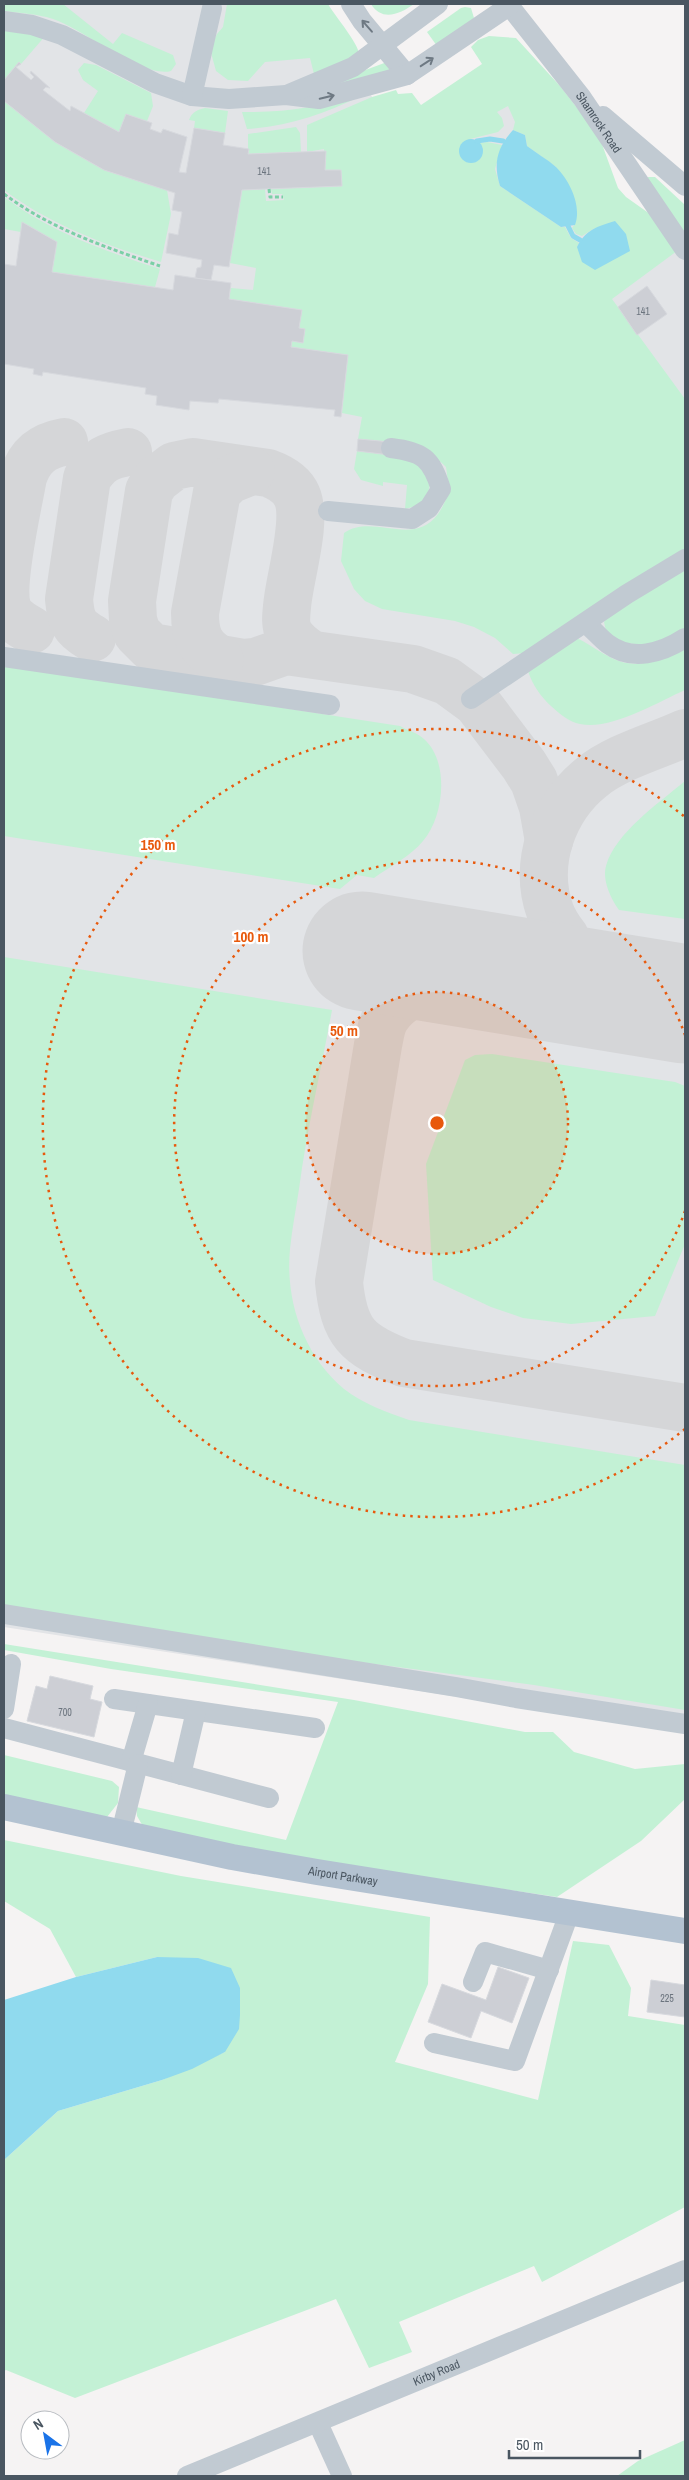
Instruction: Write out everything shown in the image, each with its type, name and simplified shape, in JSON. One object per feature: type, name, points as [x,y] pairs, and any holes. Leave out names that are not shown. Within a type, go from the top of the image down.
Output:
[{"type":"main road","name":"Airport Parkway","points":[[4,1807],[121,1833],[317,1872],[570,1911],[685,1931]]},
{"type":"street","points":[[351,4],[362,21],[407,75]]},
{"type":"street","points":[[286,96],[353,67],[438,4]]},
{"type":"street","points":[[4,21],[32,25],[62,36],[155,84],[192,96],[229,99],[286,96],[319,99],[407,75],[509,5]]},
{"type":"street","name":"Shamrock Road","points":[[509,5],[582,98],[684,248]]},
{"type":"street","points":[[192,96],[212,8]]},
{"type":"street","points":[[582,98],[685,186]]},
{"type":"street","points":[[328,511],[412,519],[429,508],[441,489],[434,468],[424,456],[410,450],[391,448]]},
{"type":"street","points":[[471,698],[585,622],[685,559]]},
{"type":"street","points":[[585,622],[609,644],[630,654],[653,653],[685,638]]},
{"type":"street","points":[[4,657],[330,705]]},
{"type":"street","points":[[4,1614],[685,1724]]},
{"type":"street","points":[[4,1709],[11,1664]]},
{"type":"street","points":[[114,1699],[315,1728]]},
{"type":"street","points":[[121,1833],[134,1763],[148,1704]]},
{"type":"street","points":[[181,1775],[196,1711]]},
{"type":"street","points":[[4,1728],[269,1798]]},
{"type":"street","points":[[434,2043],[516,2061],[570,1911]]},
{"type":"street","points":[[474,1982],[485,1952],[549,1970]]},
{"type":"street","name":"Kirby Road","points":[[187,2476],[685,2270]]},
{"type":"street","points":[[318,2423],[342,2476]]},
{"type":"path","points":[[269,189],[270,197],[283,197]]},
{"type":"path","points":[[4,194],[25,210],[58,228],[160,266]]},
{"type":"shaded area","points":[[4,4],[300,4],[324,21],[400,141],[510,64],[606,183],[674,253],[685,244],[685,1732],[4,1627]]},
{"type":"green space","points":[[4,4],[63,4],[113,44],[122,33],[173,55],[176,64],[171,71],[145,68],[65,24],[41,16],[4,11]]},
{"type":"green space","points":[[227,4],[328,4],[351,37],[359,54],[314,74],[310,58],[265,62],[248,81],[228,80],[216,71],[210,49],[217,34],[223,27]]},
{"type":"green space","points":[[371,4],[414,4],[403,11],[386,15],[375,10]]},
{"type":"green space","points":[[465,7],[471,8],[474,18],[437,46],[427,32]]},
{"type":"green space","points":[[4,29],[46,35],[21,64],[19,62],[4,80]]},
{"type":"green space","points":[[489,36],[516,38],[560,86],[599,136],[618,188],[626,197],[650,214],[677,251],[612,299],[685,399],[685,550],[526,653],[513,654],[495,638],[474,627],[455,621],[382,609],[365,601],[354,589],[341,561],[344,533],[355,528],[367,526],[405,530],[428,524],[438,514],[447,497],[446,467],[437,459],[416,448],[394,443],[358,439],[362,417],[342,413],[348,355],[291,347],[292,341],[303,343],[305,329],[299,328],[302,310],[229,299],[231,288],[253,290],[256,268],[230,263],[242,190],[265,189],[266,201],[284,200],[282,194],[272,194],[271,189],[342,186],[341,170],[325,170],[324,149],[307,152],[307,125],[372,97],[396,90],[398,94],[412,93],[421,105],[482,64],[471,47],[478,40]],"holes":[[[508,106],[515,122],[513,130],[525,135],[527,146],[556,167],[575,224],[572,228],[576,234],[582,236],[595,228],[577,247],[579,243],[571,238],[565,227],[561,227],[500,186],[495,169],[502,145],[487,142],[480,143],[482,154],[474,162],[470,139],[498,132],[504,126],[502,118],[497,112]]]},
{"type":"green space","points":[[387,62],[390,65],[390,72],[317,88]]},
{"type":"green space","points":[[84,63],[96,65],[151,93],[153,106],[147,121],[126,115],[119,132],[84,113],[98,91],[83,80],[78,70]]},
{"type":"green space","points":[[361,96],[306,118],[277,125],[247,129],[242,112],[302,108]]},
{"type":"green space","points":[[4,101],[55,142],[104,170],[167,190],[171,214],[161,262],[79,233],[40,214],[4,190]]},
{"type":"green space","points":[[205,108],[228,111],[225,133],[194,128],[195,121],[189,120],[190,117],[195,112]]},
{"type":"green space","points":[[296,127],[300,133],[301,152],[248,154],[248,134]]},
{"type":"green space","points":[[648,177],[655,177],[685,205],[685,237],[646,182]]},
{"type":"green space","points":[[4,197],[59,230],[99,248],[160,269],[155,287],[52,272],[21,232],[4,229]]},
{"type":"green space","points":[[357,451],[412,457],[430,481],[424,500],[405,509],[407,485],[383,482],[383,486],[361,480],[354,469]]},
{"type":"green space","points":[[685,570],[685,629],[652,645],[620,643],[606,631],[604,622],[612,609]]},
{"type":"green space","points":[[574,637],[618,661],[638,664],[667,657],[685,648],[685,690],[634,714],[605,723],[592,725],[572,721],[558,712],[544,699],[534,685],[528,671]]},
{"type":"green space","points":[[4,665],[400,726],[424,739],[438,761],[441,775],[441,790],[436,818],[423,841],[406,856],[374,878],[357,875],[340,889],[4,836]]},
{"type":"green space","points":[[685,781],[685,919],[619,910],[610,895],[605,877],[606,866],[611,854],[618,842],[639,819]]},
{"type":"green space","points":[[4,957],[332,1010],[306,1144],[290,1249],[289,1269],[294,1308],[308,1344],[330,1375],[344,1389],[367,1403],[409,1420],[685,1465],[685,1710],[534,1685],[352,1661],[4,1605]]},
{"type":"green space","points":[[492,1054],[675,1082],[685,1086],[685,1244],[655,1316],[571,1324],[523,1318],[491,1307],[433,1280],[426,1164],[465,1060],[475,1055]]},
{"type":"green space","points":[[4,1644],[354,1700],[525,1732],[553,1732],[574,1752],[635,1769],[685,1764],[685,1799],[641,1841],[557,1897],[340,1865],[144,1828],[137,1816],[136,1807],[286,1840],[338,1702],[111,1669],[4,1650]]},
{"type":"green space","points":[[4,1755],[112,1781],[119,1787],[118,1803],[107,1817],[4,1795]]},
{"type":"green space","points":[[4,1840],[181,1876],[430,1917],[428,1984],[395,2062],[538,2100],[573,1941],[609,1945],[631,1988],[628,2016],[685,2025],[685,2207],[542,2282],[534,2266],[399,2322],[412,2352],[369,2368],[336,2299],[75,2398],[6,2370],[4,2371],[4,2160],[58,2111],[162,2080],[225,2052],[157,1957],[76,1977],[50,1929],[4,1901]]},
{"type":"green space","points":[[685,2440],[685,2476],[617,2476],[638,2461]]},
{"type":"water","points":[[513,130],[525,135],[527,146],[549,161],[566,179],[576,202],[577,218],[575,225],[561,227],[500,186],[497,170],[498,156],[503,143]]},
{"type":"water","points":[[471,139],[479,143],[483,151],[479,159],[471,163],[463,159],[459,151],[463,143]]},
{"type":"water","points":[[615,221],[626,234],[630,251],[595,270],[582,262],[577,247],[588,232]]},
{"type":"water","points":[[157,1957],[198,1958],[231,1968],[240,1988],[239,2029],[225,2052],[192,2069],[162,2080],[58,2111],[4,2160],[4,2000],[76,1977]]},
{"type":"building","points":[[19,62],[21,64],[16,67],[31,80],[34,77],[30,73],[31,71],[50,88],[46,87],[43,90],[70,111],[71,106],[119,132],[126,114],[152,123],[150,129],[161,133],[163,129],[187,137],[179,172],[186,173],[194,128],[225,133],[223,145],[249,149],[248,154],[326,151],[325,170],[341,170],[342,186],[242,190],[229,267],[214,265],[211,280],[195,278],[197,268],[201,267],[202,260],[166,253],[169,233],[178,235],[182,212],[172,210],[175,193],[104,170],[55,142],[4,101],[4,80]]},
{"type":"building","points":[[22,222],[57,242],[52,272],[173,290],[175,275],[231,283],[229,299],[302,310],[299,328],[305,329],[303,343],[292,341],[291,347],[348,355],[341,417],[334,416],[335,410],[219,399],[218,403],[190,401],[189,410],[156,405],[157,396],[145,394],[146,388],[43,372],[42,376],[33,374],[34,369],[4,364],[4,264],[16,266]]},
{"type":"building","points":[[647,286],[667,314],[637,335],[618,307]]},
{"type":"building","points":[[358,439],[391,442],[390,455],[357,451]]},
{"type":"building","points":[[50,1676],[93,1686],[90,1699],[102,1702],[94,1737],[27,1721],[36,1686],[47,1689]]},
{"type":"building","points":[[498,1967],[529,1978],[512,2023],[481,2011],[471,2038],[428,2022],[442,1984],[486,2000]]},
{"type":"building","points":[[651,1980],[685,1985],[685,2017],[647,2012]]},
{"type":"waterway","points":[[477,141],[490,139],[503,141]]},
{"type":"waterway","points":[[568,226],[573,236],[580,240]]},
{"type":"taxiway","points":[[31,630],[14,618],[7,607],[5,595],[10,543],[23,477],[29,463],[43,449],[64,442]]},
{"type":"taxiway","points":[[92,638],[74,623],[69,599],[87,478],[104,460],[114,455],[128,452]]},
{"type":"taxiway","points":[[311,654],[293,640],[286,624],[288,595],[297,550],[300,520],[300,507],[297,496],[292,488],[281,479],[268,473],[193,462],[174,466],[156,480],[149,491],[132,601],[133,620],[137,633],[151,647],[243,663],[255,662],[286,651],[413,669],[447,681],[477,703],[524,765],[534,781],[543,807],[549,841]]},
{"type":"taxiway","points":[[220,660],[208,651],[200,641],[196,629],[195,613],[217,492],[229,480],[251,471]]},
{"type":"taxiway","points":[[616,993],[577,957],[551,914],[545,893],[544,874],[550,838],[557,820],[567,804],[592,777],[625,758],[685,733]]},
{"type":"taxiway","points":[[470,968],[426,987],[404,999],[387,1016],[382,1026],[339,1282],[341,1299],[349,1325],[364,1343],[404,1363],[685,1408]]},
{"type":"taxiway","points":[[680,1003],[685,1005]]},
{"type":"runway","points":[[362,951],[685,1004]]}]
